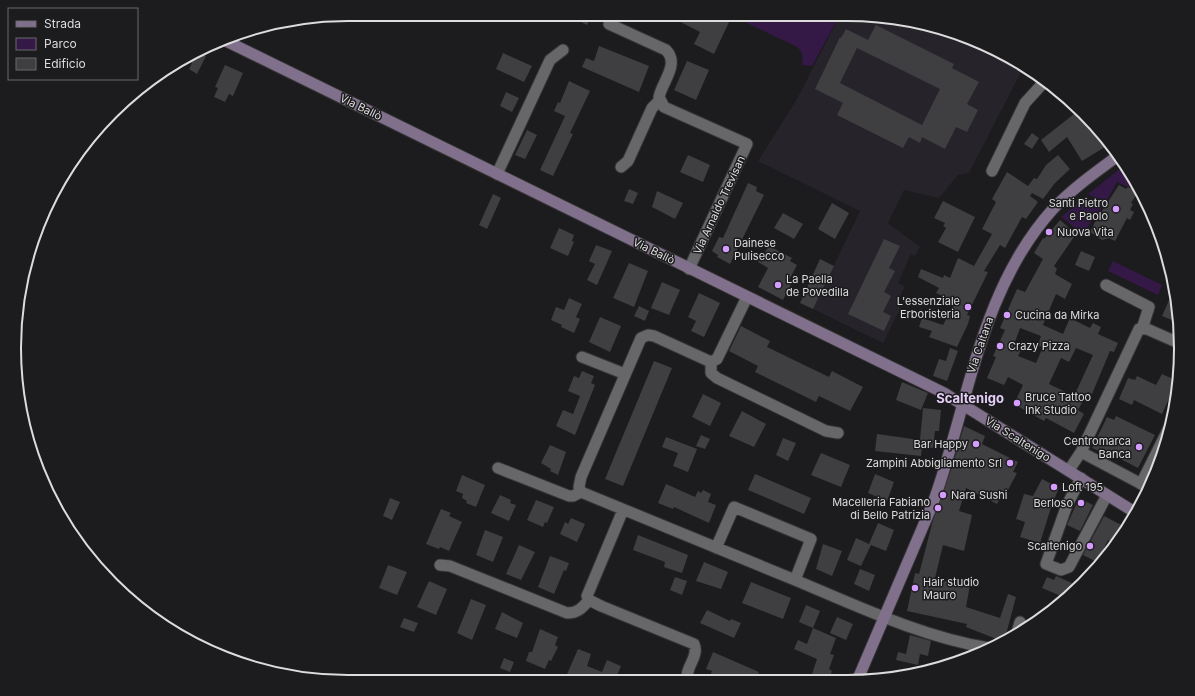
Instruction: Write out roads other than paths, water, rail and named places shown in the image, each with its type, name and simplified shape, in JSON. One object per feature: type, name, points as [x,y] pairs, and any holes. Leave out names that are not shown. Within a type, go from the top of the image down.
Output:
[{"type":"main road","name":"Via Ballò","points":[[230,43],[931,386],[962,403]]},
{"type":"main road","name":"Via Caltana","points":[[860,674],[935,497],[962,403],[996,301],[1023,249],[1045,219],[1068,194],[1114,159]]},
{"type":"main road","name":"Via Scaltenigo","points":[[962,403],[1131,510]]},
{"type":"street","points":[[609,24],[666,50],[670,54],[672,62],[660,92],[659,101],[652,108],[628,161],[621,167]]},
{"type":"street","points":[[497,174],[550,60],[563,50]]},
{"type":"street","points":[[992,171],[1025,103],[1041,85]]},
{"type":"street","name":"Via Arnaldo Trevisan","points":[[659,101],[664,107],[747,144],[689,268]]},
{"type":"street","points":[[1069,470],[1081,452],[1134,337],[1139,329],[1142,328],[1149,308],[1106,285]]},
{"type":"street","points":[[747,297],[717,359],[711,362],[648,335],[641,338],[581,477],[579,487],[581,492],[884,617],[961,642],[980,646]]},
{"type":"street","points":[[1142,328],[1174,341]]},
{"type":"street","points":[[582,356],[625,374]]},
{"type":"street","points":[[711,362],[711,373],[717,378],[826,431],[838,434]]},
{"type":"street","points":[[1081,452],[1144,485]]},
{"type":"street","points":[[498,468],[569,496],[573,496],[581,492]]},
{"type":"street","points":[[1081,478],[1067,505],[1046,564],[1061,570],[1069,567],[1107,495]]},
{"type":"street","points":[[716,548],[734,507],[811,539],[795,580]]},
{"type":"street","points":[[588,600],[586,596],[587,591],[623,510]]},
{"type":"street","points":[[440,565],[450,566],[567,614],[580,610],[588,600]]},
{"type":"street","points":[[588,600],[691,642],[696,648],[696,653],[686,675]]},
{"type":"street","points":[[1019,626],[1020,622]]},
{"type":"place","name":"Santi Pietro e Paolo","points":[[1116,209]]},
{"type":"place","name":"Nuova Vita","points":[[1049,232]]},
{"type":"place","name":"Dainese Pulisecco","points":[[726,249]]},
{"type":"place","name":"La Paella de Povedilla","points":[[778,285]]},
{"type":"place","name":"L'essenziale Erboristeria","points":[[968,307]]},
{"type":"place","name":"Cucina da Mirka","points":[[1007,315]]},
{"type":"place","name":"Crazy Pizza","points":[[1000,346]]},
{"type":"place","name":"Bruce Tattoo Ink Studio","points":[[1017,403]]},
{"type":"place","name":"Bar Happy","points":[[976,444]]},
{"type":"place","name":"Centromarca Banca","points":[[1139,447]]},
{"type":"place","name":"Zampini Abbigliamento Srl","points":[[1010,463]]},
{"type":"place","name":"Loft 195","points":[[1054,487]]},
{"type":"place","name":"Nara Sushi","points":[[943,495]]},
{"type":"place","name":"Berloso","points":[[1081,503]]},
{"type":"place","name":"Macelleria Fabiano di Bello Patrizia","points":[[938,508]]},
{"type":"place","name":"Scaltenigo","points":[[1090,546]]},
{"type":"place","name":"Hair studio Mauro","points":[[915,588]]},
{"type":"district","name":"Scaltenigo","points":[[970,398]]}]
